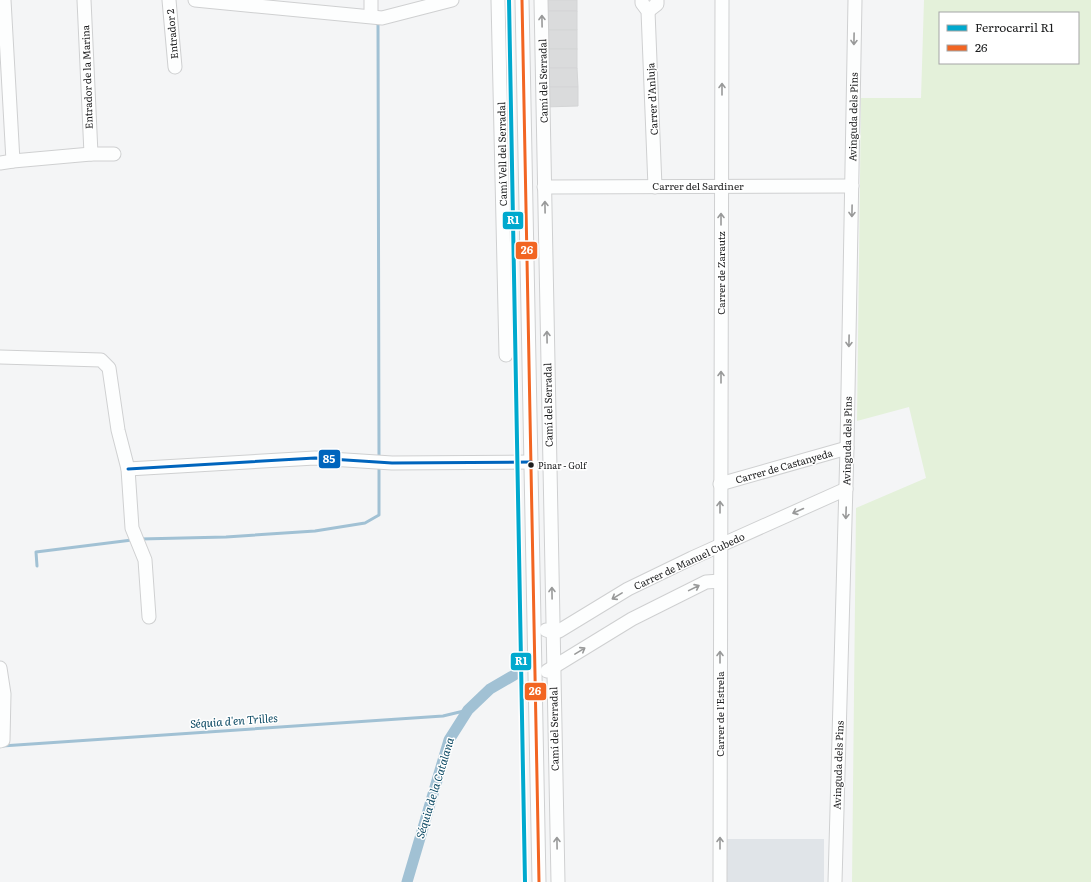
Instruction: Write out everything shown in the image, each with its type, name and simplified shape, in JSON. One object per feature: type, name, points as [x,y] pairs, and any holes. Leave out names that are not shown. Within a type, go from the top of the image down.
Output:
[{"type":"street","points":[[4,0],[6,162],[91,154],[114,154]]},
{"type":"street","name":"Entrador de la Marina","points":[[84,0],[91,154]]},
{"type":"street","name":"Entrador 2","points":[[170,0],[175,67]]},
{"type":"street","points":[[195,0],[382,18],[452,0]]},
{"type":"street","points":[[371,0],[371,16]]},
{"type":"street","name":"Camí Vell del Serradal","points":[[498,0],[506,355]]},
{"type":"street","name":"Camí del Serradal","points":[[522,0],[539,882]]},
{"type":"street","name":"Camí del Serradal","points":[[541,0],[558,882]]},
{"type":"street","name":"Carrer d'Anluja","points":[[656,186],[645,6],[657,4],[657,0]]},
{"type":"street","name":"Carrer de Zarautz","points":[[720,546],[722,0]]},
{"type":"street","name":"Avinguda dels Pins","points":[[835,882],[847,448],[855,0]]},
{"type":"street","name":"Carrer del Sardiner","points":[[544,187],[852,186]]},
{"type":"street","points":[[0,357],[101,360],[109,368],[118,430],[128,469],[132,528],[145,560],[149,617]]},
{"type":"street","name":"Carrer de Castanyeda","points":[[720,484],[847,448]]},
{"type":"street","points":[[128,469],[315,458],[392,463],[531,462]]},
{"type":"street","name":"Carrer de Manuel Cubedo","points":[[552,632],[559,630],[628,589],[692,558],[846,489]]},
{"type":"street","name":"Carrer de l'Estrela","points":[[720,546],[720,882]]},
{"type":"street","points":[[536,679],[632,619],[706,582],[720,580]]},
{"type":"street","points":[[535,628],[552,632]]},
{"type":"street","points":[[0,668],[4,694],[3,740],[0,741]]},
{"type":"shaded area","points":[[726,839],[824,839],[824,882],[726,882]]},
{"type":"green space","points":[[924,0],[1091,0],[1091,882],[852,882],[856,508],[926,478],[909,407],[857,421],[861,98],[921,98]]},
{"type":"building","points":[[543,0],[577,0],[577,11],[543,11]]},
{"type":"building","points":[[543,11],[577,11],[577,30],[544,30]]},
{"type":"building","points":[[544,30],[577,30],[577,49],[544,49]]},
{"type":"building","points":[[544,49],[577,49],[577,68],[544,68]]},
{"type":"building","points":[[544,68],[577,68],[578,87],[544,87]]},
{"type":"building","points":[[544,87],[578,87],[578,106],[544,107]]},
{"type":"waterway","points":[[378,21],[379,459]]},
{"type":"waterway","points":[[140,539],[226,537],[315,531],[365,523],[379,515],[379,467]]},
{"type":"waterway","points":[[37,566],[36,552],[132,540]]},
{"type":"waterway","name":"Séquia de la Catalana","points":[[407,882],[449,740],[468,710],[490,689],[516,674]]},
{"type":"waterway","name":"Séquia d'en Trilles","points":[[2,746],[443,716],[468,710]]},
{"type":"rail line","name":"R1","points":[[509,0],[525,882]]},
{"type":"transit line","name":"26","points":[[522,0],[539,882]]},
{"type":"transit line","name":"85","points":[[128,469],[315,458],[392,463],[531,462]]},
{"type":"place","name":"Pinar - Golf","points":[[531,465]]}]
